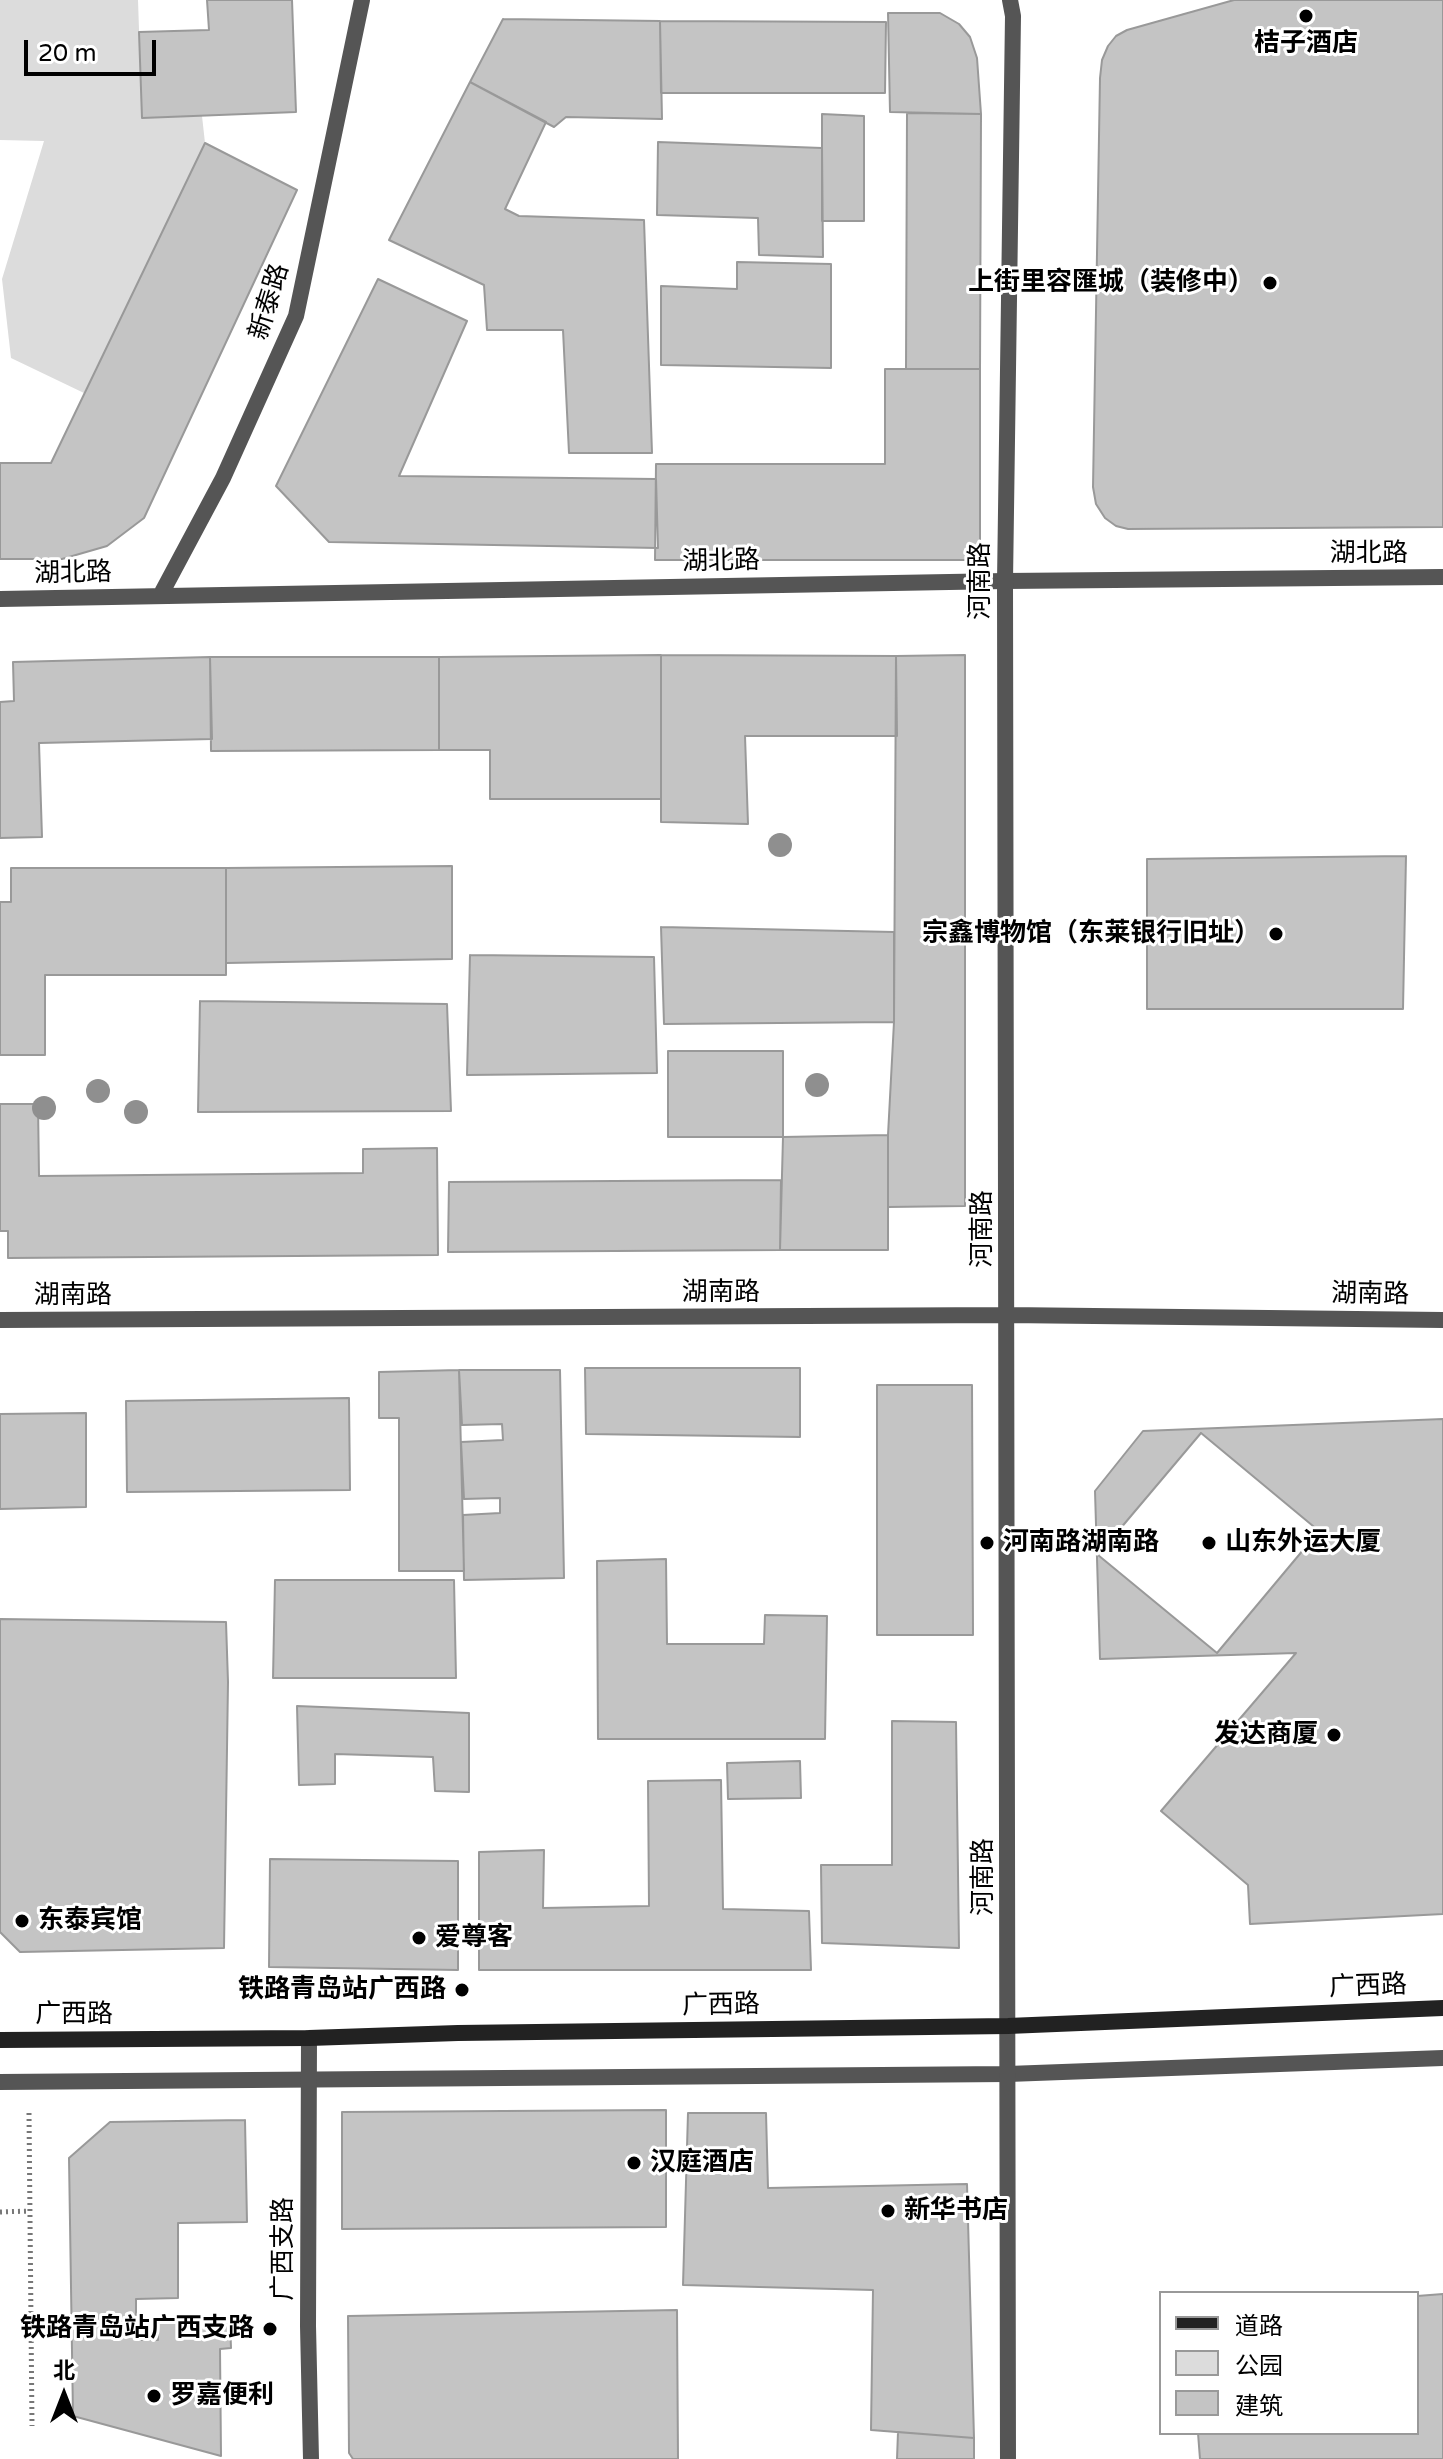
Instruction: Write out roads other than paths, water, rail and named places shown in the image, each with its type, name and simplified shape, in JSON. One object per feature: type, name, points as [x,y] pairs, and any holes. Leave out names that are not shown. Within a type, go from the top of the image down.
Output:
[{"type":"main road","name":"广西路","points":[[0,2040],[1008,2026],[1443,2008]]},
{"type":"street","name":"新泰路","points":[[160,596],[223,478],[296,316],[362,0]]},
{"type":"street","name":"河南路","points":[[1008,2459],[1005,581],[1013,16],[1010,0]]},
{"type":"street","name":"湖北路","points":[[0,599],[1005,581],[1443,577]]},
{"type":"street","name":"湖南路","points":[[0,1320],[1007,1315],[1443,1320]]},
{"type":"street","name":"广西支路","points":[[309,2038],[311,2459]]},
{"type":"street","points":[[0,2082],[1008,2074],[1443,2058]]},
{"type":"place","name":"桔子酒店","points":[[1306,16]]},
{"type":"place","name":"上街里容匯城（装修中）","points":[[1270,283]]},
{"type":"place","name":"宗鑫博物馆（东莱银行旧址）","points":[[1276,934]]},
{"type":"place","name":"河南路湖南路","points":[[987,1543]]},
{"type":"place","name":"山东外运大厦","points":[[1209,1543]]},
{"type":"place","name":"发达商厦","points":[[1334,1735]]},
{"type":"place","name":"东泰宾馆","points":[[22,1921]]},
{"type":"place","name":"爱尊客","points":[[419,1938]]},
{"type":"place","name":"铁路青岛站广西路","points":[[462,1990]]},
{"type":"place","name":"汉庭酒店","points":[[634,2163]]},
{"type":"place","name":"新华书店","points":[[888,2211]]},
{"type":"place","name":"铁路青岛站广西支路","points":[[270,2329]]},
{"type":"place","name":"罗嘉便利","points":[[154,2396]]}]
